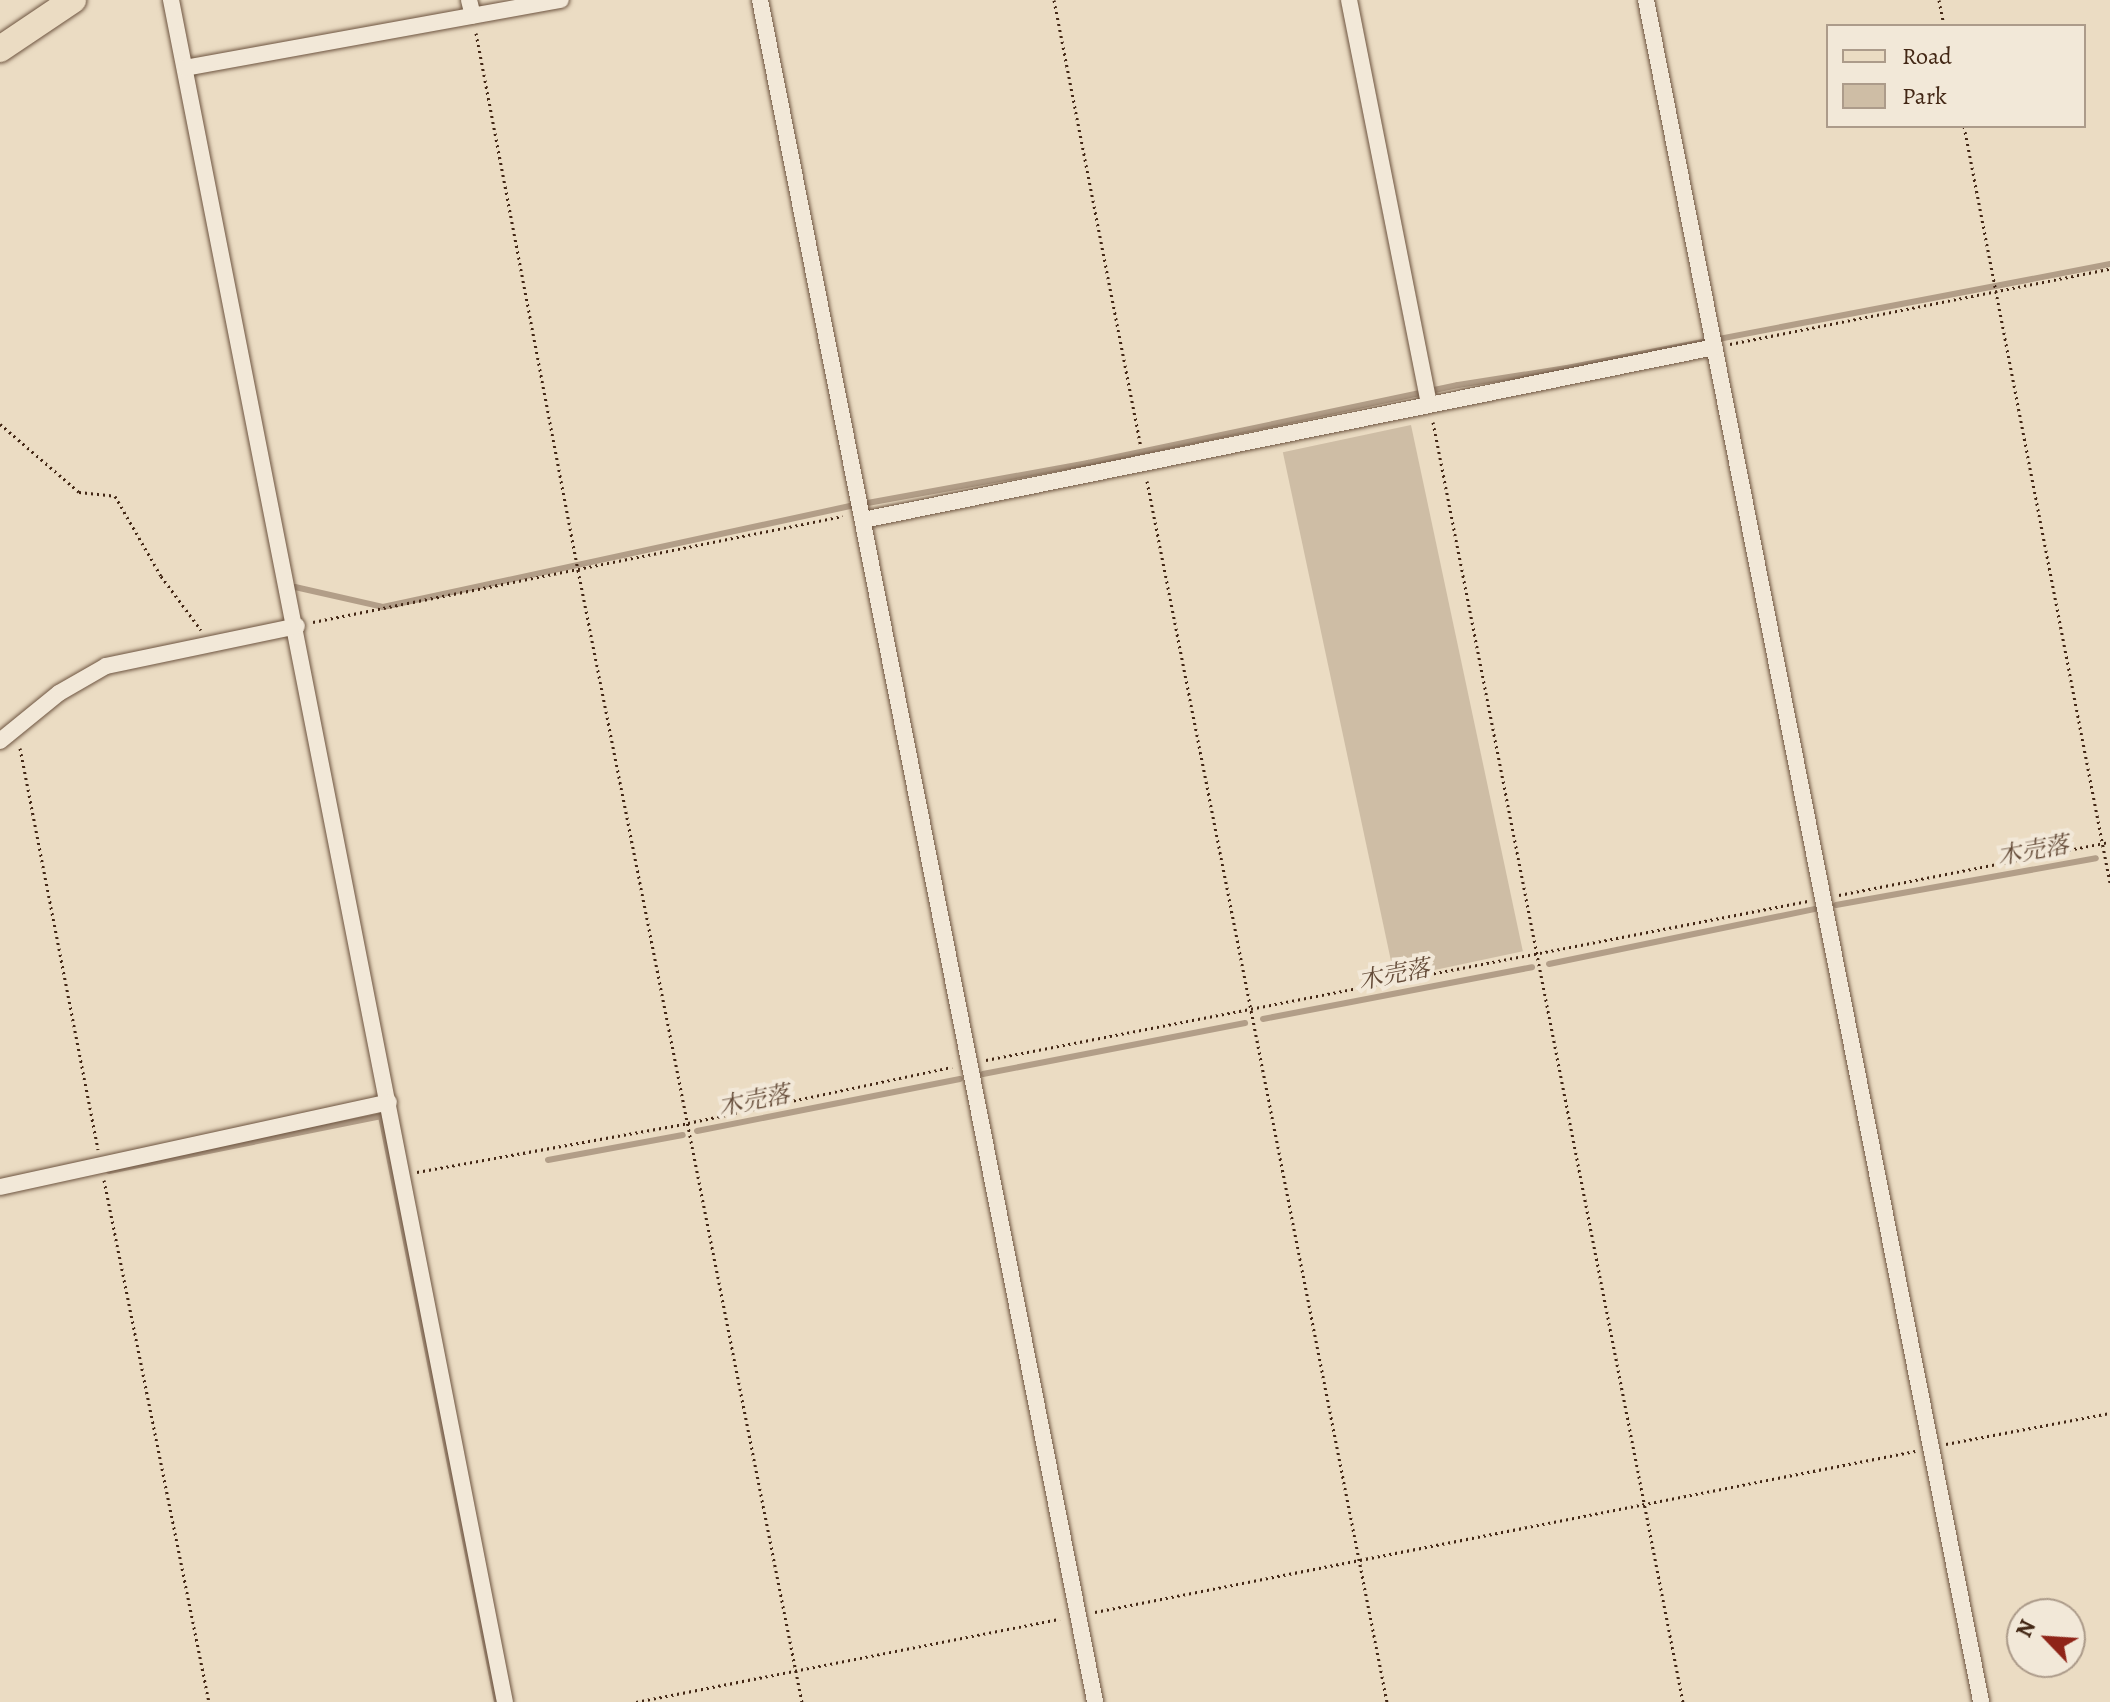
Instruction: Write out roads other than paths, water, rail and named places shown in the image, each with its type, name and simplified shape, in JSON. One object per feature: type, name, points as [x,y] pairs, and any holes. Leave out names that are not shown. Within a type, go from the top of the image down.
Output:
[{"type":"main road","points":[[0,49],[73,0]]},
{"type":"street","points":[[171,0],[297,626],[505,1702]]},
{"type":"street","points":[[185,68],[471,8],[561,0]]},
{"type":"street","points":[[760,0],[1095,1702]]},
{"type":"street","points":[[1349,0],[1429,403]]},
{"type":"street","points":[[1646,0],[1981,1702]]},
{"type":"street","points":[[862,516],[1715,347]]},
{"type":"street","points":[[0,741],[83,676],[106,666],[297,626]]},
{"type":"street","points":[[0,1187],[389,1102]]},
{"type":"waterway","points":[[295,587],[383,607],[851,506],[1088,463],[1458,385],[1567,368],[2110,264]]},
{"type":"waterway","name":"木売落","points":[[1836,905],[2096,858]]},
{"type":"waterway","name":"木売落","points":[[1549,964],[1815,909]]},
{"type":"waterway","name":"木売落","points":[[1263,1019],[1532,967]]},
{"type":"waterway","name":"木売落","points":[[983,1074],[1245,1023]]},
{"type":"waterway","name":"木売落","points":[[697,1131],[960,1079]]},
{"type":"waterway","points":[[109,1171],[381,1116],[497,1702]]},
{"type":"waterway","name":"木売落","points":[[548,1160],[683,1135]]}]
